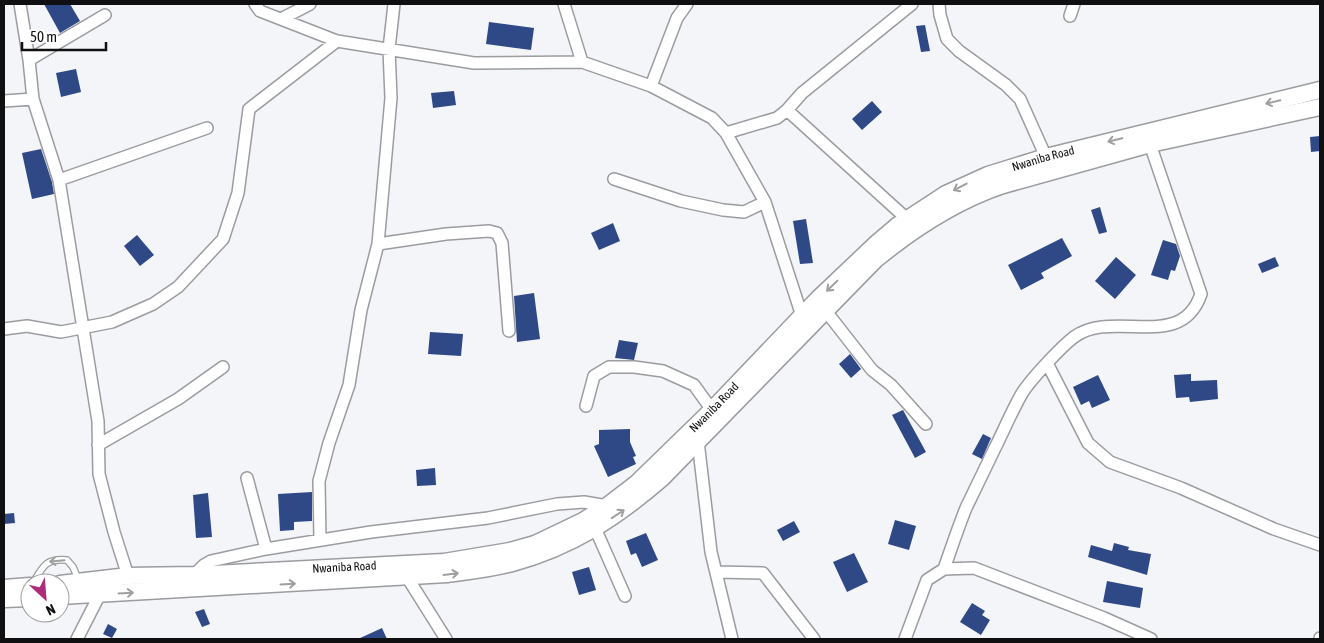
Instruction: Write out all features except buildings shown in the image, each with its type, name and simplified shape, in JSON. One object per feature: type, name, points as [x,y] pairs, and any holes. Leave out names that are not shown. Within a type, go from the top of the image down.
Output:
[{"type":"main road","name":"Nwaniba Road","points":[[70,584],[128,576],[194,575],[444,562],[488,556],[535,544],[583,521],[607,506],[637,483],[877,243],[907,219],[946,194],[988,175],[1046,157],[1320,90]]},
{"type":"main road","points":[[70,596],[447,574],[511,564],[541,554],[595,528],[639,498],[698,442],[875,260],[926,221],[981,192],[1150,144],[1320,107]]},
{"type":"main road","points":[[4,588],[20,587]]},
{"type":"main road","points":[[4,599],[20,598]]},
{"type":"street","points":[[20,4],[33,99],[59,180],[98,421],[99,474],[128,576]]},
{"type":"street","points":[[255,4],[260,11],[337,41],[474,63],[582,62],[651,86],[712,118],[726,133],[765,202],[802,316]]},
{"type":"street","points":[[281,18],[310,4]]},
{"type":"street","points":[[320,540],[319,481],[329,443],[349,385],[361,310],[378,244],[391,98],[389,49],[394,4]]},
{"type":"street","points":[[564,4],[582,62]]},
{"type":"street","points":[[651,86],[677,18],[687,4]]},
{"type":"street","points":[[726,133],[777,118],[802,93],[912,4]]},
{"type":"street","points":[[939,4],[940,15],[947,38],[959,51],[1006,85],[1020,99],[1046,157]]},
{"type":"street","points":[[1070,16],[1074,4]]},
{"type":"street","points":[[29,60],[105,15]]},
{"type":"street","points":[[4,329],[27,326],[61,332],[112,322],[153,304],[178,287],[211,254],[223,239],[238,193],[249,109],[337,41]]},
{"type":"street","points":[[4,102],[33,99]]},
{"type":"street","points":[[787,110],[907,219]]},
{"type":"street","points":[[59,180],[207,128]]},
{"type":"street","points":[[944,569],[966,508],[1022,394],[1047,363],[1074,337],[1089,329],[1116,325],[1140,327],[1166,326],[1187,318],[1197,304],[1201,294],[1150,144]]},
{"type":"street","points":[[614,179],[681,201],[723,210],[744,212],[765,202]]},
{"type":"street","points":[[378,244],[446,234],[490,231],[497,233],[502,243],[509,331]]},
{"type":"street","points":[[826,310],[872,370],[891,385],[926,424]]},
{"type":"street","points":[[1047,363],[1088,443],[1110,462],[1181,488],[1274,529],[1320,545]]},
{"type":"street","points":[[98,445],[178,399],[223,366]]},
{"type":"street","points":[[586,406],[594,376],[610,367],[634,367],[663,371],[694,386],[712,410]]},
{"type":"street","points":[[698,442],[711,552],[732,639]]},
{"type":"street","points":[[247,478],[266,549]]},
{"type":"street","points":[[194,575],[210,561],[266,549],[488,518],[557,504],[584,502],[607,506]]},
{"type":"street","points":[[595,528],[625,596]]},
{"type":"street","points":[[905,639],[927,580],[944,569],[974,568],[1104,618],[1151,639]]},
{"type":"street","points":[[717,572],[763,573],[814,639]]},
{"type":"street","points":[[408,577],[446,639]]},
{"type":"street","points":[[76,639],[100,594]]},
{"type":"lane","points":[[39,573],[43,566],[50,561],[67,560],[80,583]]}]
